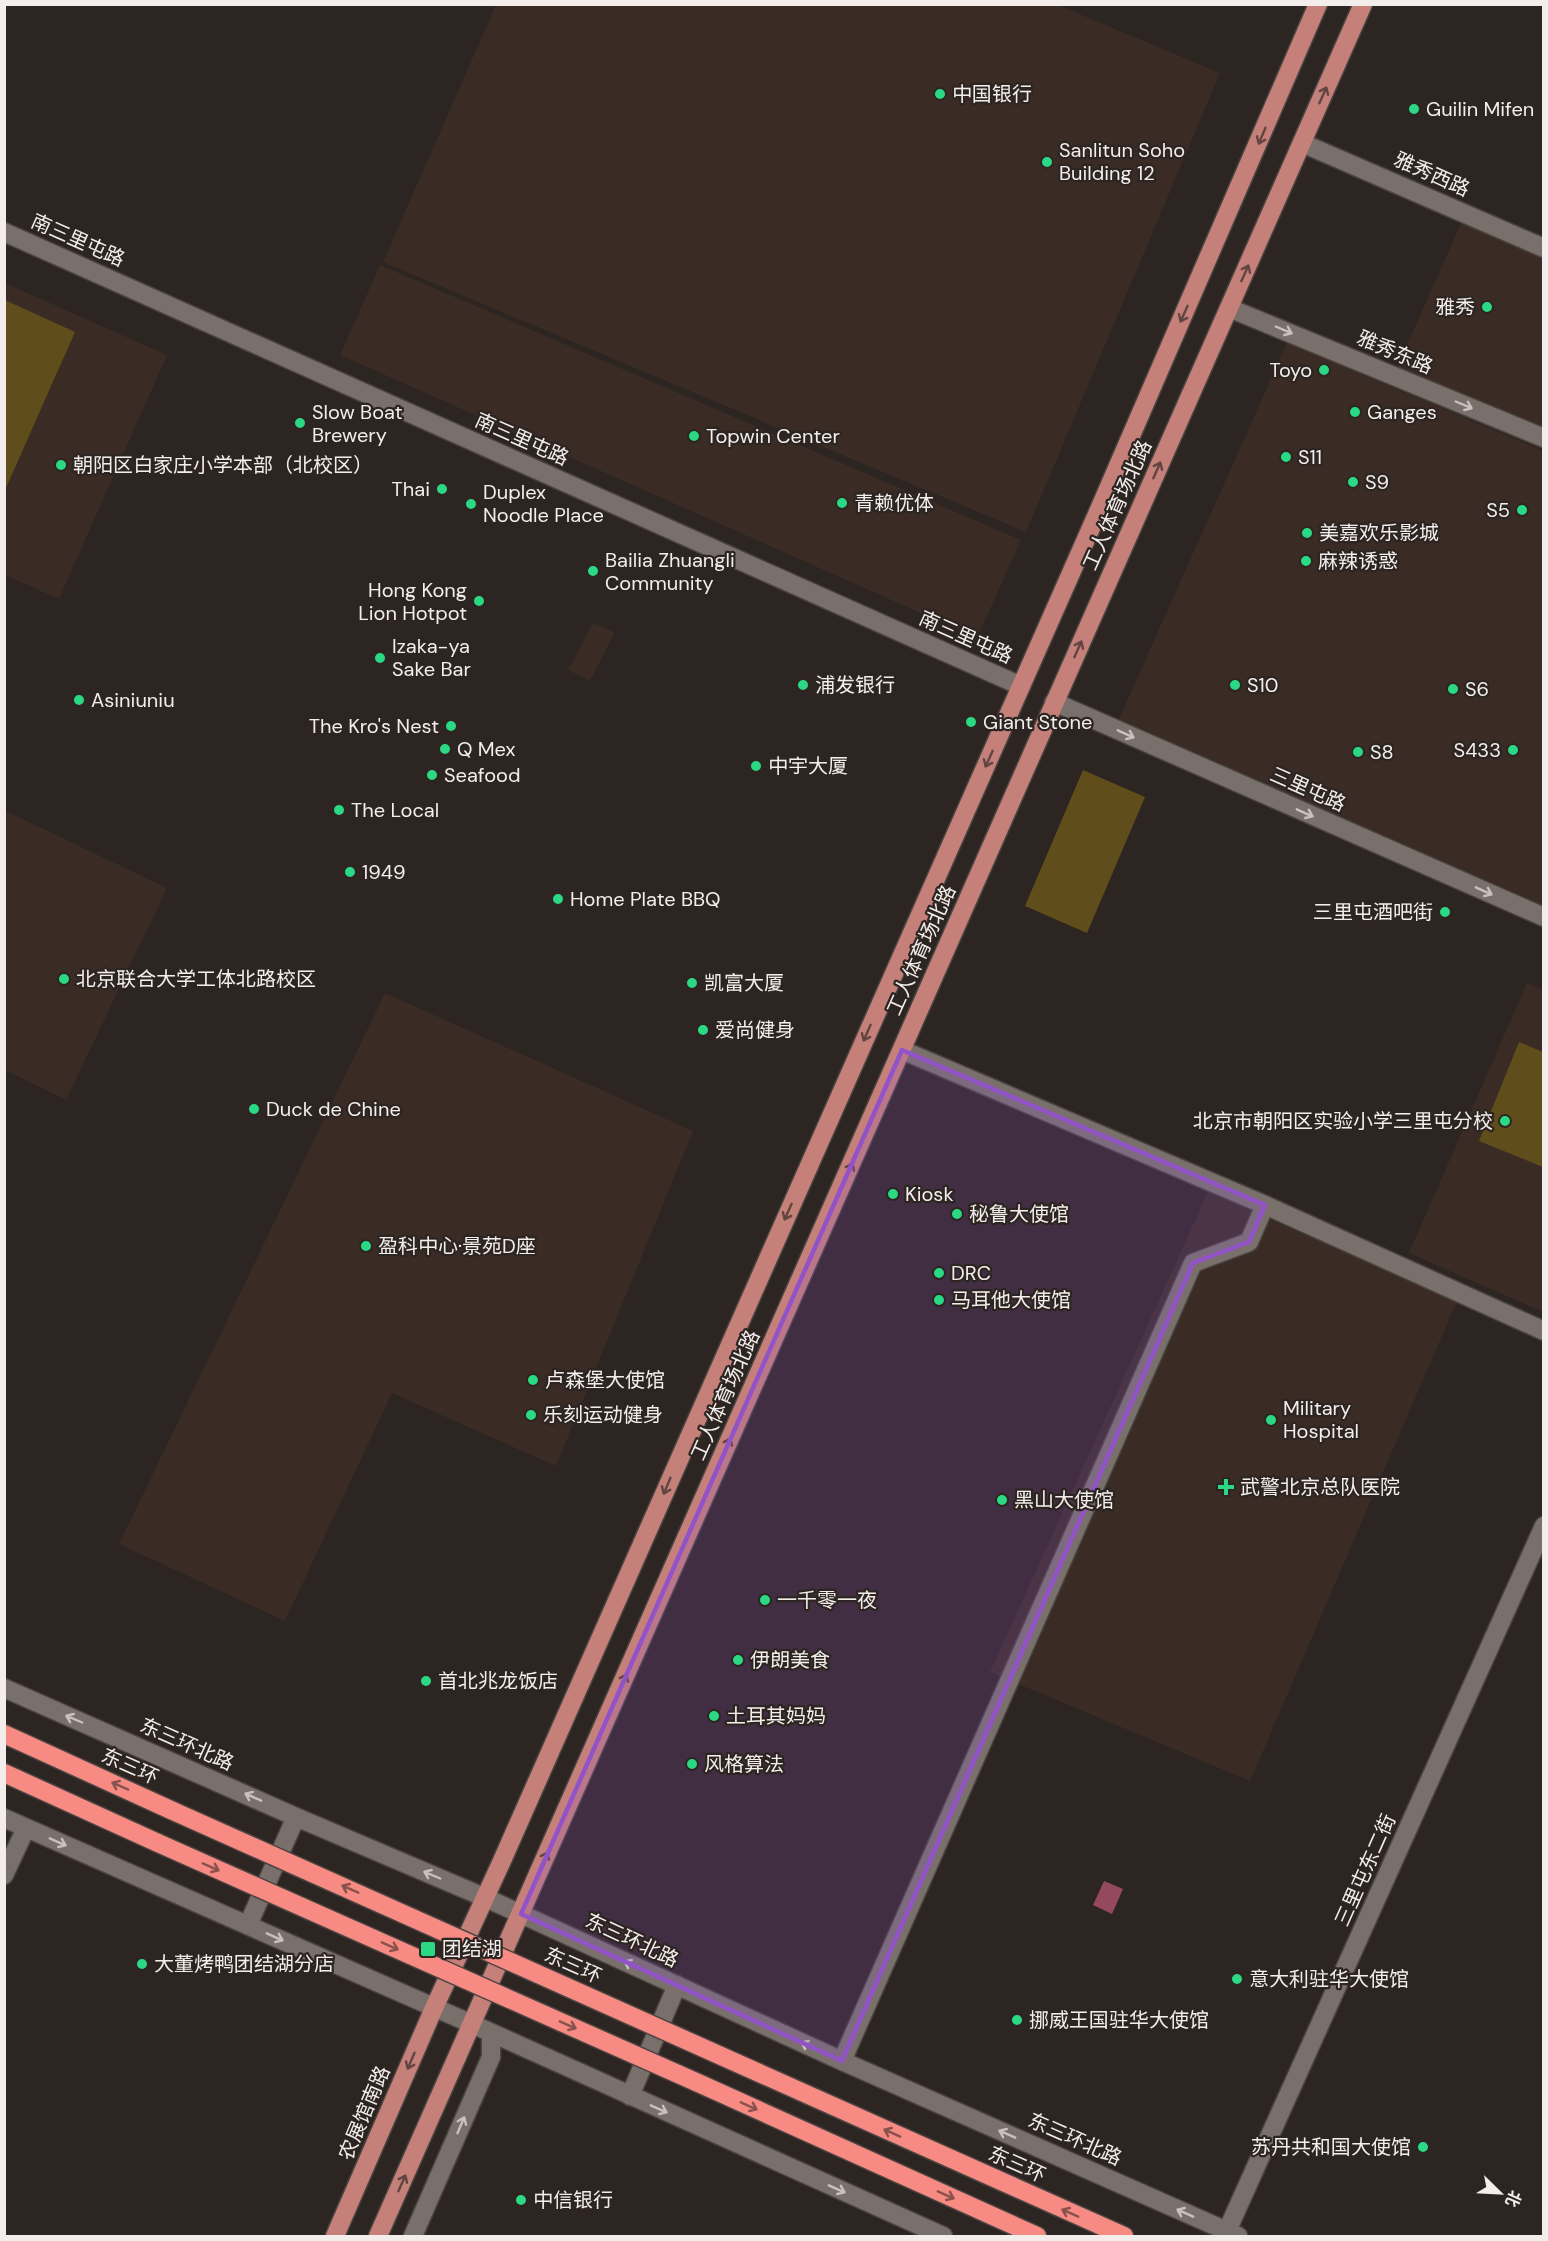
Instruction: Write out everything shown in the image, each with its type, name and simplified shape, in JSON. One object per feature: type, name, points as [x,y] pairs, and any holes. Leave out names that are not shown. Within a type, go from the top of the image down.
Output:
[{"type":"highway","name":"东三环","points":[[4,1734],[1124,2236]]},
{"type":"highway","points":[[4,1773],[1037,2236]]},
{"type":"main road","name":"工人体育场北路","points":[[434,2008],[486,1898],[1021,686],[1318,4]]},
{"type":"main road","name":"工人体育场北路","points":[[472,2024],[1363,4]]},
{"type":"main road","name":"农展馆南路","points":[[335,2236],[434,2008]]},
{"type":"main road","points":[[378,2236],[472,2024]]},
{"type":"street","name":"雅秀西路","points":[[1302,142],[1544,248]]},
{"type":"street","name":"南三里屯路","points":[[4,232],[1021,686]]},
{"type":"street","name":"雅秀东路","points":[[1229,308],[1544,438]]},
{"type":"street","name":"三里屯路","points":[[1054,702],[1544,917]]},
{"type":"street","points":[[902,1050],[1265,1206],[1544,1331]]},
{"type":"street","points":[[842,2061],[1193,1263],[1249,1242],[1265,1206]]},
{"type":"street","name":"三里屯东二街","points":[[1233,2234],[1544,1527]]},
{"type":"street","name":"东三环北路","points":[[4,1688],[486,1898],[842,2061],[1233,2234]]},
{"type":"street","points":[[248,1925],[296,1816]]},
{"type":"street","points":[[4,1818],[472,2024],[943,2236]]},
{"type":"street","points":[[4,1875],[26,1828]]},
{"type":"street","points":[[630,2096],[677,1985]]},
{"type":"street","points":[[413,2236],[491,2057],[491,2033]]},
{"type":"highlighted area","points":[[902,1050],[1265,1205],[1249,1242],[1193,1263],[842,2061],[521,1914]]},
{"type":"shaded area","points":[[496,5],[1058,5],[1220,73],[1026,532],[383,262]]},
{"type":"shaded area","name":"雅秀","points":[[1463,219],[1543,255],[1543,428],[1397,367]]},
{"type":"shaded area","points":[[380,265],[1021,540],[977,638],[340,355]]},
{"type":"shaded area","name":"朝阳区白家庄小学本部（北校区）","points":[[5,283],[167,355],[59,599],[5,575]]},
{"type":"shaded area","points":[[5,300],[75,332],[5,490]]},
{"type":"shaded area","points":[[1287,343],[1543,451],[1543,905],[1119,719]]},
{"type":"shaded area","points":[[593,623],[615,632],[590,681],[568,670]]},
{"type":"shaded area","points":[[1083,770],[1145,797],[1087,933],[1025,906]]},
{"type":"shaded area","name":"北京联合大学工体北路校区","points":[[4,810],[167,888],[66,1100],[5,1070]]},
{"type":"shaded area","name":"北京市朝阳区实验小学三里屯分校","points":[[1527,983],[1543,990],[1543,1312],[1409,1253]]},
{"type":"shaded area","points":[[385,993],[693,1131],[556,1466],[392,1393],[285,1621],[119,1544]]},
{"type":"shaded area","points":[[1519,1042],[1543,1052],[1543,1167],[1479,1141]]},
{"type":"shaded area","name":"武警北京总队医院","points":[[1208,1192],[1457,1301],[1250,1781],[990,1672]]},
{"type":"shaded area","points":[[1104,1881],[1123,1889],[1112,1914],[1093,1905]]},
{"type":"place","name":"中国银行","points":[[940,94]]},
{"type":"place","name":"Guilin Mifen","points":[[1414,109]]},
{"type":"place","name":"Sanlitun Soho Building 12","points":[[1047,162]]},
{"type":"place","name":"雅秀","points":[[1487,307]]},
{"type":"place","name":"Toyo","points":[[1324,370]]},
{"type":"place","name":"Ganges","points":[[1355,412]]},
{"type":"place","name":"Slow Boat Brewery","points":[[300,423]]},
{"type":"place","name":"Topwin Center","points":[[694,436]]},
{"type":"place","name":"S11","points":[[1286,457]]},
{"type":"place","name":"朝阳区白家庄小学本部（北校区）","points":[[61,465]]},
{"type":"place","name":"S9","points":[[1353,482]]},
{"type":"place","name":"Thai","points":[[442,489]]},
{"type":"place","name":"青赖优体","points":[[842,503]]},
{"type":"place","name":"Duplex Noodle Place","points":[[471,504]]},
{"type":"place","name":"S5","points":[[1522,510]]},
{"type":"place","name":"美嘉欢乐影城","points":[[1307,533]]},
{"type":"place","name":"麻辣诱惑","points":[[1306,561]]},
{"type":"place","name":"Bailia Zhuangli Community","points":[[593,571]]},
{"type":"place","name":"Hong Kong Lion Hotpot","points":[[479,601]]},
{"type":"place","name":"Izaka-ya Sake Bar","points":[[380,658]]},
{"type":"place","name":"浦发银行","points":[[803,685]]},
{"type":"place","name":"S10","points":[[1235,685]]},
{"type":"place","name":"S6","points":[[1453,689]]},
{"type":"place","name":"Asiniuniu","points":[[79,700]]},
{"type":"place","name":"Giant Stone","points":[[971,722]]},
{"type":"place","name":"The Kro's Nest","points":[[451,726]]},
{"type":"place","name":"Q Mex","points":[[445,749]]},
{"type":"place","name":"S433","points":[[1513,750]]},
{"type":"place","name":"S8","points":[[1358,752]]},
{"type":"place","name":"中宇大厦","points":[[756,766]]},
{"type":"place","name":"Seafood","points":[[432,775]]},
{"type":"place","name":"The Local","points":[[339,810]]},
{"type":"place","name":"1949","points":[[350,872]]},
{"type":"place","name":"Home Plate BBQ","points":[[558,899]]},
{"type":"place","name":"三里屯酒吧街","points":[[1445,912]]},
{"type":"place","name":"北京联合大学工体北路校区","points":[[64,979]]},
{"type":"place","name":"凯富大厦","points":[[692,983]]},
{"type":"place","name":"爱尚健身","points":[[703,1030]]},
{"type":"place","name":"Duck de Chine","points":[[254,1109]]},
{"type":"place","name":"北京市朝阳区实验小学三里屯分校","points":[[1505,1121]]},
{"type":"place","name":"Kiosk","points":[[893,1194]]},
{"type":"place","name":"秘鲁大使馆","points":[[957,1214]]},
{"type":"place","name":"盈科中心·景苑D座","points":[[366,1246]]},
{"type":"place","name":"DRC","points":[[939,1273]]},
{"type":"place","name":"马耳他大使馆","points":[[939,1300]]},
{"type":"place","name":"卢森堡大使馆","points":[[533,1380]]},
{"type":"place","name":"乐刻运动健身","points":[[531,1415]]},
{"type":"place","name":"Military Hospital","points":[[1271,1420]]},
{"type":"place","name":"武警北京总队医院","points":[[1226,1487]]},
{"type":"place","name":"黑山大使馆","points":[[1002,1500]]},
{"type":"place","name":"一千零一夜","points":[[765,1600]]},
{"type":"place","name":"伊朗美食","points":[[738,1660]]},
{"type":"place","name":"首北兆龙饭店","points":[[426,1681]]},
{"type":"place","name":"土耳其妈妈","points":[[714,1716]]},
{"type":"place","name":"风格算法","points":[[692,1764]]},
{"type":"place","name":"团结湖","points":[[428,1949]]},
{"type":"place","name":"大董烤鸭团结湖分店","points":[[142,1964]]},
{"type":"place","name":"意大利驻华大使馆","points":[[1237,1979]]},
{"type":"place","name":"挪威王国驻华大使馆","points":[[1017,2020]]},
{"type":"place","name":"苏丹共和国大使馆","points":[[1423,2147]]},
{"type":"place","name":"中信银行","points":[[521,2200]]}]
